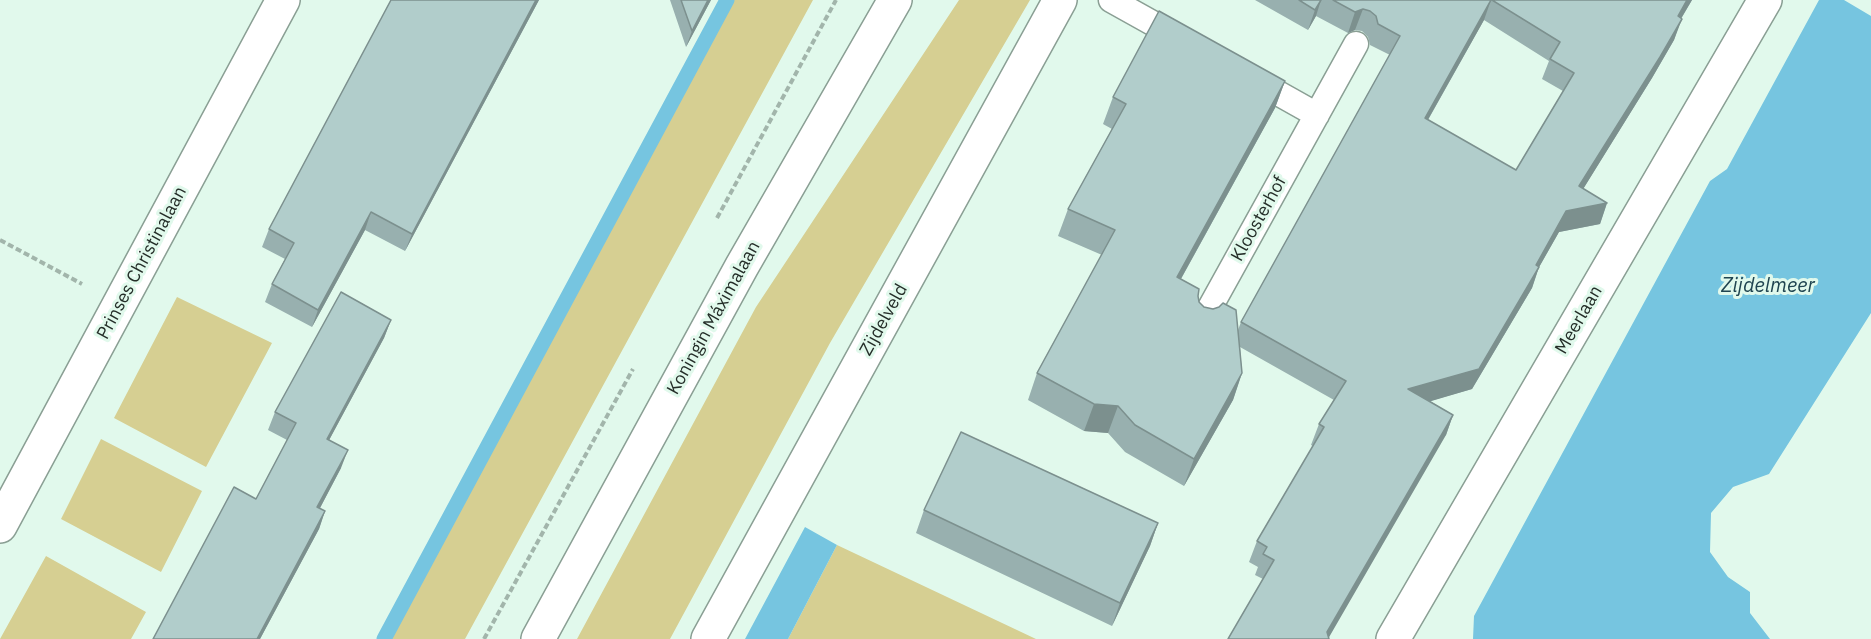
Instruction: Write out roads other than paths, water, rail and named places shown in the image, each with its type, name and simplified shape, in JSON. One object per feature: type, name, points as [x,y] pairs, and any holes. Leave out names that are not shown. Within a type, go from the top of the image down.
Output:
[{"type":"street","name":"Prinses Christinalaan","points":[[0,526],[283,0]]},
{"type":"street","name":"Koningin Máximalaan","points":[[538,639],[742,266],[896,0]]},
{"type":"street","name":"Zijdelveld","points":[[708,639],[1060,0]]},
{"type":"street","name":"Meerlaan","points":[[1393,639],[1765,0]]},
{"type":"lane","points":[[1112,0],[1204,52]]},
{"type":"lane","name":"Kloosterhof","points":[[1202,322],[1356,44]]},
{"type":"lane","points":[[1235,69],[1317,116]]},
{"type":"water","name":"Zijdelmeer","points":[[1819,0],[1844,0],[1871,16],[1871,313],[1769,474],[1733,487],[1711,513],[1710,552],[1728,577],[1750,592],[1750,613],[1770,639],[1473,639],[1474,616],[1710,181],[1727,169]]},
{"type":"water","points":[[805,527],[837,545],[788,639],[745,639]]},
{"type":"waterway","points":[[384,639],[727,0]]}]
